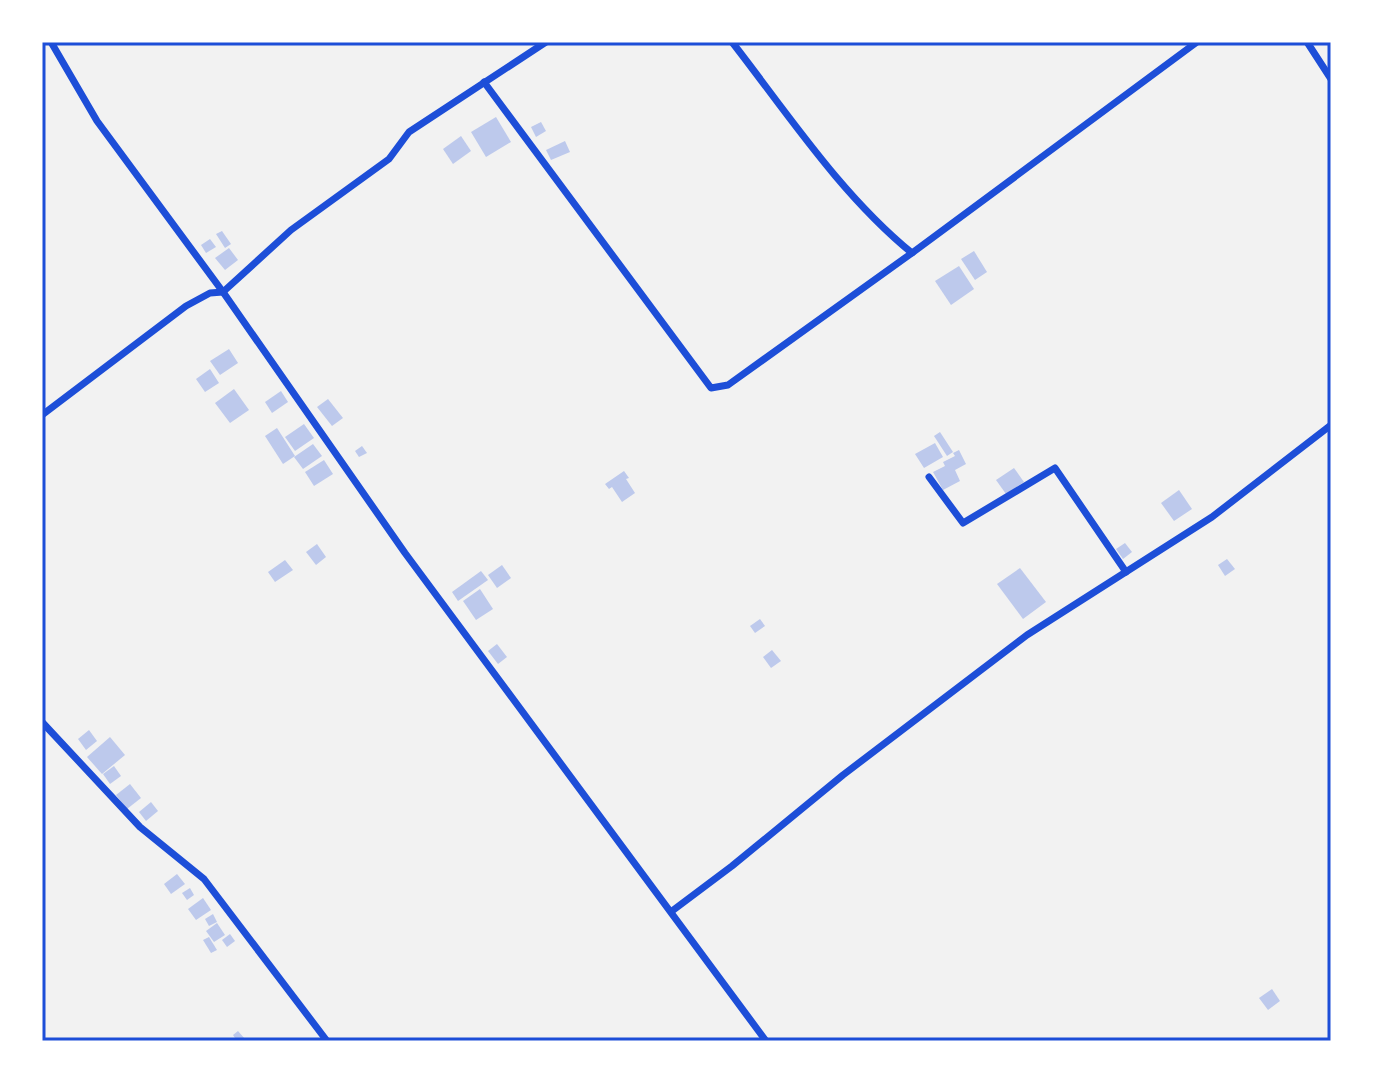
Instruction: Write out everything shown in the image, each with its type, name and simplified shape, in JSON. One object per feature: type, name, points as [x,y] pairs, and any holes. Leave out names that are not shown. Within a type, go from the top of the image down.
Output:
[{"type":"street","points":[[51,42],[97,121],[223,292],[405,553],[766,1041]]},
{"type":"street","points":[[42,415],[186,306],[210,293],[223,292],[291,230],[389,159],[409,132],[546,42]]},
{"type":"street","points":[[732,42],[852,194],[887,233],[912,253]]},
{"type":"street","points":[[484,82],[711,388],[728,385],[1197,42]]},
{"type":"street","points":[[1307,42],[1331,79]]},
{"type":"street","points":[[672,911],[843,775],[1027,635],[1212,517],[1331,425]]},
{"type":"street","points":[[929,477],[963,523],[1055,468],[1126,572]]},
{"type":"street","points":[[42,722],[140,827],[204,879],[327,1041]]},
{"type":"building","points":[[496,117],[511,142],[486,157],[471,132]]},
{"type":"building","points":[[541,122],[546,131],[536,137],[531,127]]},
{"type":"building","points":[[461,136],[471,151],[453,164],[443,149]]},
{"type":"building","points":[[565,141],[570,152],[551,160],[546,150]]},
{"type":"building","points":[[222,231],[231,244],[225,248],[216,234]]},
{"type":"building","points":[[210,239],[216,247],[206,253],[201,245]]},
{"type":"building","points":[[229,248],[238,260],[225,270],[215,258]]},
{"type":"building","points":[[974,251],[987,272],[975,280],[961,259]]},
{"type":"building","points":[[959,266],[974,289],[951,305],[935,281]]},
{"type":"building","points":[[229,349],[238,363],[220,375],[210,361]]},
{"type":"building","points":[[210,369],[219,383],[205,392],[196,379]]},
{"type":"building","points":[[234,389],[249,410],[230,423],[215,403]]},
{"type":"building","points":[[281,391],[288,402],[272,413],[265,402]]},
{"type":"building","points":[[328,399],[343,418],[332,426],[317,407]]},
{"type":"building","points":[[304,424],[314,438],[295,451],[285,437]]},
{"type":"building","points":[[277,428],[295,456],[283,464],[265,436]]},
{"type":"building","points":[[940,432],[953,452],[947,456],[934,436]]},
{"type":"building","points":[[935,443],[943,457],[924,468],[915,454]]},
{"type":"building","points":[[313,444],[322,456],[303,469],[294,457]]},
{"type":"building","points":[[362,446],[367,453],[359,457],[355,451]]},
{"type":"building","points":[[959,450],[966,464],[955,470],[960,481],[943,490],[933,472],[945,466],[943,462]]},
{"type":"building","points":[[324,460],[333,474],[314,486],[305,472]]},
{"type":"building","points":[[1014,468],[1024,482],[1006,494],[996,480]]},
{"type":"building","points":[[624,471],[635,493],[622,502],[612,487],[609,489],[605,484]]},
{"type":"building","points":[[1179,490],[1192,509],[1174,521],[1161,503]]},
{"type":"building","points":[[1125,543],[1132,552],[1123,559],[1116,549]]},
{"type":"building","points":[[317,544],[326,557],[316,565],[306,552]]},
{"type":"building","points":[[1227,559],[1235,569],[1225,576],[1218,565]]},
{"type":"building","points":[[285,560],[293,570],[275,582],[268,572]]},
{"type":"building","points":[[502,565],[511,578],[497,588],[488,575]]},
{"type":"building","points":[[1020,568],[1046,602],[1023,619],[997,584]]},
{"type":"building","points":[[481,571],[488,580],[458,601],[452,592]]},
{"type":"building","points":[[480,589],[493,609],[476,620],[463,601]]},
{"type":"building","points":[[760,619],[765,626],[755,633],[750,626]]},
{"type":"building","points":[[497,644],[507,657],[498,664],[488,651]]},
{"type":"building","points":[[772,650],[781,661],[771,668],[763,657]]},
{"type":"building","points":[[89,730],[97,741],[86,750],[78,739]]},
{"type":"building","points":[[110,737],[125,755],[102,774],[87,757]]},
{"type":"building","points":[[114,766],[121,776],[110,784],[103,774]]},
{"type":"building","points":[[130,784],[141,798],[127,809],[116,795]]},
{"type":"building","points":[[151,802],[158,811],[146,821],[139,812]]},
{"type":"building","points":[[177,874],[185,884],[171,894],[164,884]]},
{"type":"building","points":[[190,888],[194,895],[187,900],[182,893]]},
{"type":"building","points":[[203,898],[211,910],[196,920],[188,909]]},
{"type":"building","points":[[213,914],[217,922],[209,926],[205,919]]},
{"type":"building","points":[[217,923],[225,935],[214,942],[206,931]]},
{"type":"building","points":[[230,934],[235,941],[227,947],[222,940]]},
{"type":"building","points":[[209,937],[217,950],[211,953],[203,940]]},
{"type":"building","points":[[1272,989],[1280,1001],[1268,1010],[1259,998]]},
{"type":"building","points":[[238,1031],[245,1039],[243,1041],[237,1041],[233,1035]]}]
